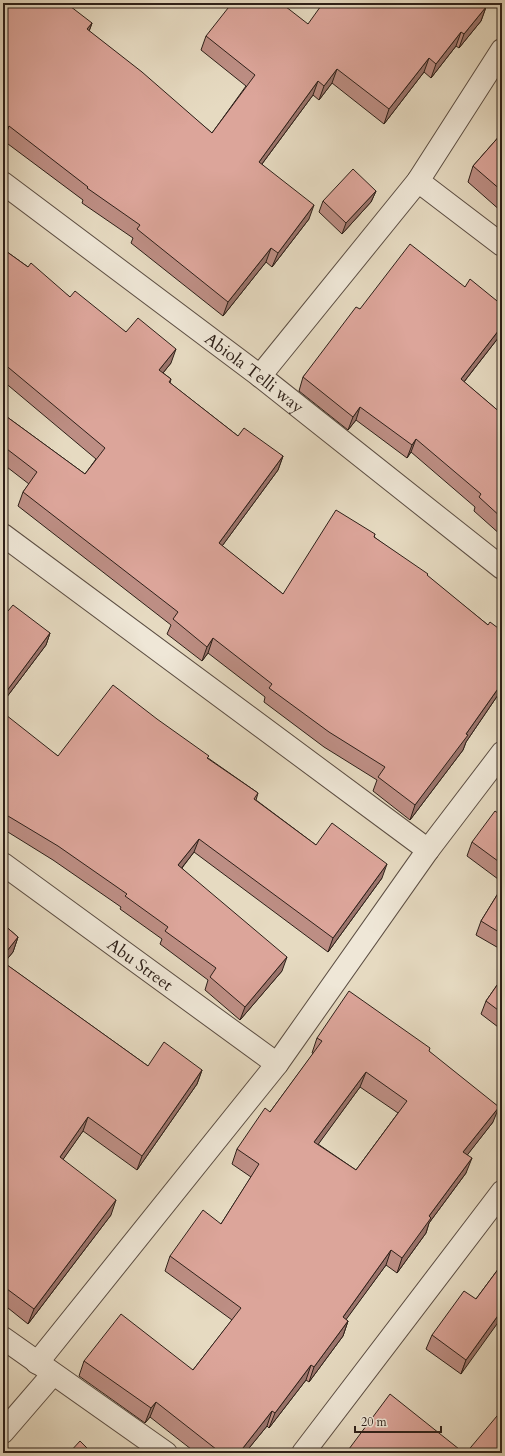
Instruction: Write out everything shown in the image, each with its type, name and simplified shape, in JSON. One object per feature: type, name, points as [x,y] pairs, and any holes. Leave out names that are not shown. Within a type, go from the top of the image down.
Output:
[{"type":"street","points":[[260,376],[418,181],[502,50]]},
{"type":"street","points":[[418,181],[502,245]]},
{"type":"street","name":"Abiola Telli way","points":[[3,183],[260,376],[502,568]]},
{"type":"street","points":[[3,535],[428,850]]},
{"type":"street","points":[[3,1432],[45,1368],[277,1064],[428,850],[502,753]]},
{"type":"street","name":"Abu Street","points":[[3,864],[277,1064]]},
{"type":"street","points":[[303,1453],[502,1192]]},
{"type":"street","points":[[3,1338],[166,1453]]},
{"type":"building","points":[[3,3],[66,3],[92,23],[87,29],[142,72],[212,133],[255,75],[206,36],[232,3],[281,3],[308,24],[323,3],[482,3],[486,7],[464,34],[461,32],[436,64],[429,58],[389,109],[337,69],[324,86],[318,81],[259,162],[314,205],[278,253],[271,248],[228,302],[137,229],[140,225],[87,188],[88,187],[9,126],[3,134]]},
{"type":"building","points":[[502,133],[502,191],[473,166]]},
{"type":"building","points":[[353,169],[376,191],[346,223],[323,201]]},
{"type":"building","points":[[410,244],[465,287],[470,279],[502,305],[502,326],[461,379],[502,414],[502,518],[479,497],[481,494],[416,439],[412,445],[360,407],[353,417],[303,377],[356,307],[360,309]]},
{"type":"building","points":[[3,249],[28,267],[31,263],[70,297],[75,291],[126,332],[138,318],[176,349],[159,370],[171,379],[169,382],[238,436],[244,428],[283,456],[219,543],[283,594],[336,510],[375,534],[374,537],[428,574],[427,575],[488,625],[490,622],[502,631],[502,683],[466,734],[468,735],[415,805],[378,777],[385,767],[329,732],[269,688],[272,684],[213,638],[207,647],[173,619],[178,612],[23,492],[37,472],[3,446],[3,414],[85,474],[105,448],[3,363]]},
{"type":"building","points":[[13,605],[50,633],[6,692],[3,690],[3,607],[8,611]]},
{"type":"building","points":[[113,685],[209,756],[207,758],[258,793],[254,799],[316,845],[332,823],[387,864],[333,938],[199,839],[178,865],[287,957],[245,1007],[210,977],[216,968],[165,931],[168,927],[125,896],[127,894],[58,846],[3,813],[3,718],[6,715],[58,756]]},
{"type":"building","points":[[495,811],[502,816],[502,864],[472,842]]},
{"type":"building","points":[[502,887],[502,934],[481,921]]},
{"type":"building","points":[[3,924],[18,937],[3,956]]},
{"type":"building","points":[[3,962],[148,1066],[164,1042],[202,1070],[142,1156],[88,1117],[60,1157],[116,1200],[34,1309],[3,1286]]},
{"type":"building","points":[[502,978],[502,1013],[486,1001]]},
{"type":"building","points":[[349,991],[430,1048],[429,1051],[499,1107],[463,1152],[472,1158],[429,1216],[431,1218],[402,1258],[391,1250],[343,1317],[348,1321],[314,1367],[311,1365],[275,1413],[272,1411],[239,1453],[221,1453],[156,1402],[151,1408],[84,1361],[121,1314],[193,1370],[241,1308],[170,1256],[203,1210],[221,1224],[259,1164],[237,1149],[265,1108],[270,1112],[322,1041],[317,1038]],"holes":[[[366,1072],[407,1101],[356,1170],[314,1142]]]},
{"type":"building","points":[[502,1264],[502,1310],[466,1360],[432,1335],[464,1291],[476,1299]]},
{"type":"building","points":[[390,1394],[464,1453],[346,1453]]},
{"type":"building","points":[[502,1410],[502,1453],[466,1453]]},
{"type":"building","points":[[80,1441],[92,1453],[69,1453]]}]
